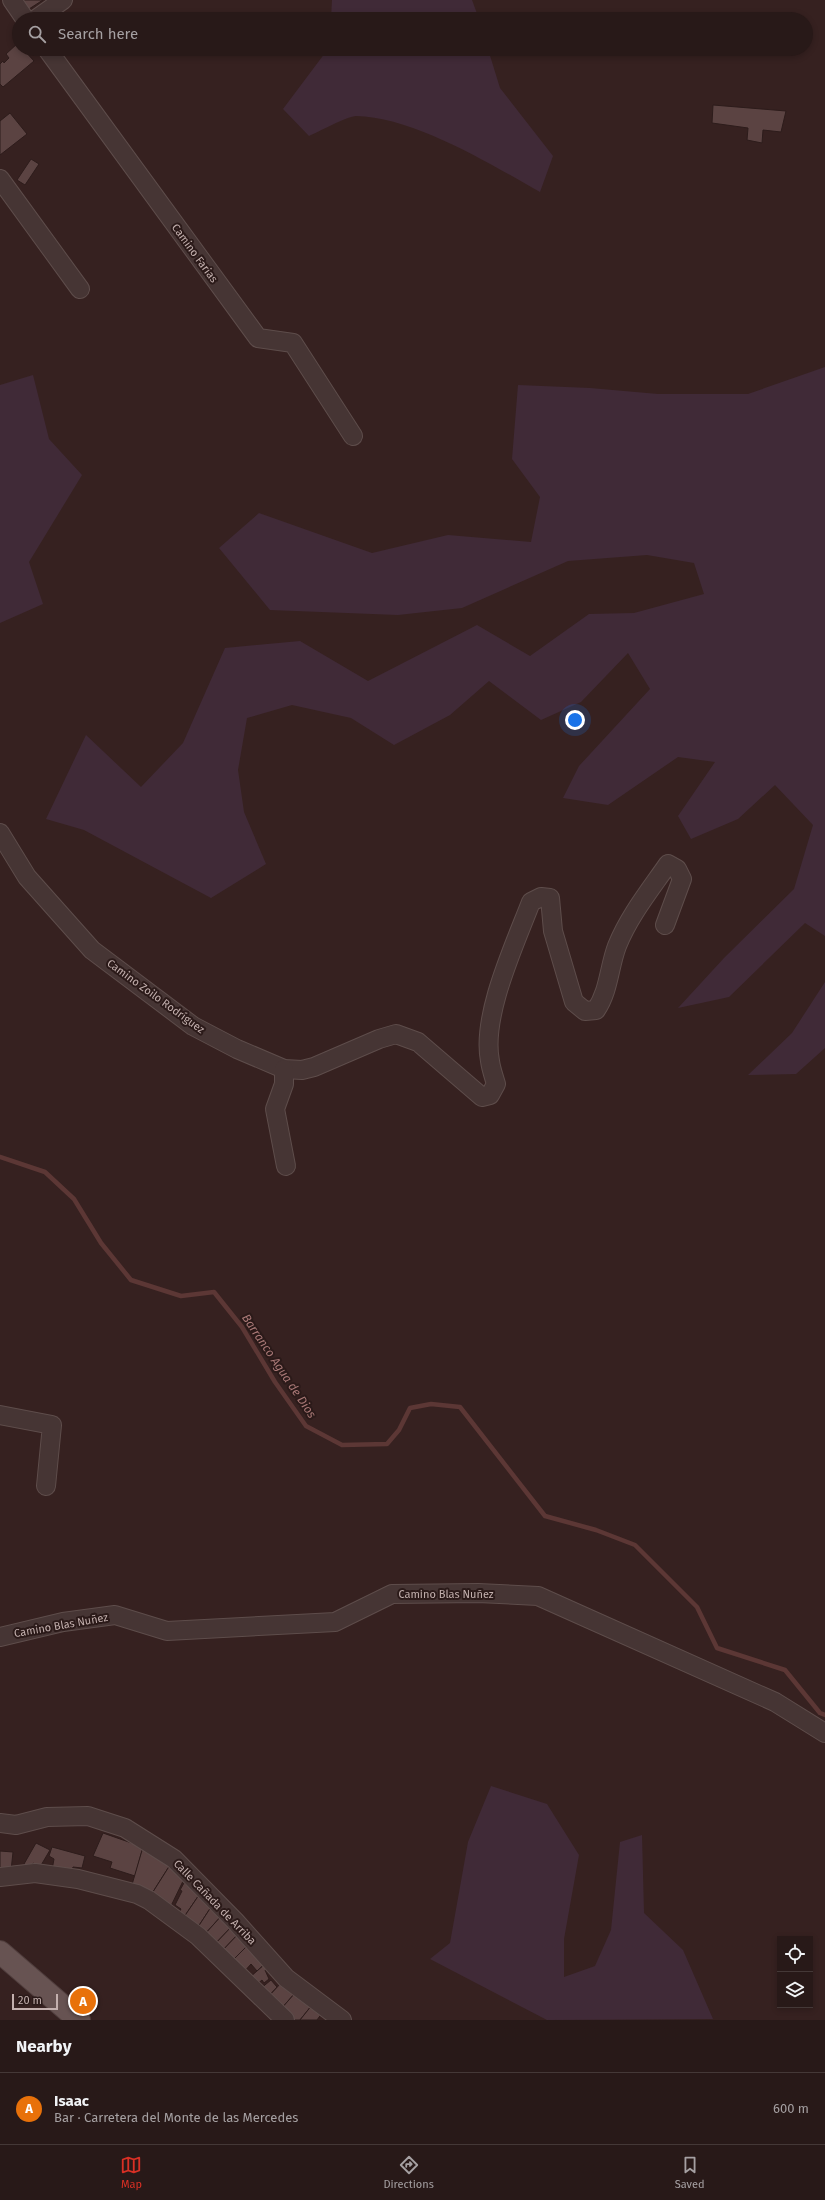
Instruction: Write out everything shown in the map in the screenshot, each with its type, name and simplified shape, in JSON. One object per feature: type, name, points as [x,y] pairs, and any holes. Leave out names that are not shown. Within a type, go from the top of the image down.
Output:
[{"type":"main road","points":[[0,1952],[79,2020]]},
{"type":"street","points":[[12,0],[20,12]]},
{"type":"street","points":[[46,12],[63,0]]},
{"type":"street","name":"Camino Farias","points":[[52,56],[258,338],[293,343],[354,436]]},
{"type":"street","points":[[0,179],[80,289]]},
{"type":"street","name":"Camino Zoilo Rodríguez","points":[[0,833],[27,877],[92,950],[193,1026],[237,1049],[284,1069],[302,1070],[314,1067],[378,1039],[396,1034],[418,1042],[482,1097],[490,1095],[496,1084],[490,1060],[489,1031],[502,975],[531,902],[541,897],[550,898],[553,931],[574,1002],[585,1011],[596,1010],[603,1000],[618,945],[631,917],[668,864],[677,869],[682,879],[665,926]]},
{"type":"street","points":[[284,1069],[284,1084],[275,1109],[286,1166]]},
{"type":"street","points":[[0,1415],[52,1425],[46,1486]]},
{"type":"street","name":"Camino Blas Nuñez","points":[[0,1637],[64,1622],[115,1615],[167,1631],[335,1622],[392,1594],[478,1593],[538,1596],[775,1702],[825,1733]]},
{"type":"street","name":"Calle Cañada de Arriba","points":[[0,1823],[16,1825],[47,1817],[88,1816],[125,1828],[174,1859],[235,1921],[286,1978],[342,2020]]},
{"type":"street","points":[[0,1877],[35,1873],[78,1879],[137,1894],[149,1900],[198,1936],[285,2020]]},
{"type":"shaded area","points":[[332,0],[472,0],[476,12],[331,12]]},
{"type":"shaded area","points":[[323,56],[490,56],[500,88],[553,156],[540,192],[451,144],[402,124],[379,118],[356,116],[340,121],[309,136],[283,109]]},
{"type":"shaded area","points":[[825,367],[825,936],[805,923],[729,997],[678,1008],[724,958],[794,889],[813,825],[775,785],[738,819],[691,839],[678,816],[715,762],[678,757],[608,805],[563,798],[579,766],[650,689],[628,653],[581,702],[541,720],[489,681],[450,715],[394,745],[351,718],[292,705],[247,718],[238,770],[244,812],[266,864],[211,898],[84,830],[46,819],[86,735],[141,787],[183,743],[225,648],[300,641],[368,681],[477,625],[530,656],[589,614],[634,613],[704,594],[694,563],[647,555],[568,561],[462,608],[398,615],[270,610],[219,548],[259,513],[372,553],[448,535],[531,542],[540,497],[512,459],[518,385],[590,388],[658,394],[748,394]]},
{"type":"shaded area","points":[[33,375],[49,439],[82,475],[29,562],[43,604],[0,623],[0,385]]},
{"type":"shaded area","points":[[825,982],[825,1048],[796,1074],[748,1075],[792,1033]]},
{"type":"shaded area","points":[[491,1786],[547,1804],[579,1855],[564,1939],[564,1977],[595,1966],[611,1930],[620,1842],[642,1835],[644,1913],[683,1950],[713,2019],[547,2020],[430,1959],[450,1943],[468,1842]]},
{"type":"building","points":[[23,0],[43,0],[29,9]]},
{"type":"building","points":[[12,48],[12,56],[29,56],[34,61],[3,87],[0,84],[0,64],[3,61],[4,63],[9,58],[6,54]]},
{"type":"building","points":[[713,105],[786,111],[781,132],[763,130],[762,143],[747,140],[748,128],[712,123]]},
{"type":"building","points":[[10,113],[27,134],[0,155],[0,121]]},
{"type":"building","points":[[31,159],[39,164],[25,185],[17,180]]},
{"type":"building","points":[[103,1833],[143,1847],[135,1876],[110,1868],[112,1862],[93,1856]]},
{"type":"building","points":[[36,1843],[50,1850],[40,1867],[33,1863],[30,1868],[24,1864]]},
{"type":"building","points":[[52,1847],[85,1856],[82,1868],[73,1867],[71,1873],[52,1870],[54,1859],[49,1856]]},
{"type":"building","points":[[143,1847],[170,1865],[151,1895],[131,1888]]},
{"type":"building","points":[[0,1851],[13,1852],[11,1871],[0,1869]]},
{"type":"building","points":[[170,1865],[185,1877],[170,1908],[151,1895]]},
{"type":"building","points":[[184,1883],[188,1886],[190,1883],[201,1892],[184,1917],[178,1914],[181,1909],[175,1905]]},
{"type":"building","points":[[201,1892],[213,1904],[198,1927],[184,1917]]},
{"type":"building","points":[[213,1904],[223,1914],[205,1934],[198,1927]]},
{"type":"building","points":[[223,1914],[233,1925],[215,1944],[205,1934]]},
{"type":"building","points":[[233,1925],[240,1932],[222,1951],[215,1944]]},
{"type":"building","points":[[240,1932],[250,1943],[232,1961],[222,1951]]},
{"type":"building","points":[[250,1943],[267,1962],[257,1971],[251,1964],[243,1973],[232,1961]]},
{"type":"building","points":[[265,1964],[268,1967],[265,1970],[269,1979],[264,1983],[262,1980],[256,1985],[249,1978]]},
{"type":"building","points":[[271,1980],[277,1987],[268,1997],[260,1989]]},
{"type":"building","points":[[282,1982],[295,1993],[281,2009],[268,1997]]},
{"type":"building","points":[[295,1993],[312,2005],[300,2020],[292,2020],[281,2009]]},
{"type":"building","points":[[312,2005],[322,2013],[317,2020],[300,2020]]},
{"type":"waterway","name":"Barranco Agua de Dios","points":[[0,1157],[45,1172],[74,1199],[101,1243],[131,1280],[181,1296],[214,1292],[242,1327],[275,1382],[306,1426],[342,1445],[387,1444],[399,1430],[410,1408],[431,1404],[460,1407],[545,1516],[596,1530],[635,1545],[697,1607],[717,1648],[785,1670],[820,1713],[825,1715]]},
{"type":"place","name":"Isaac","points":[[83,2001]]}]
